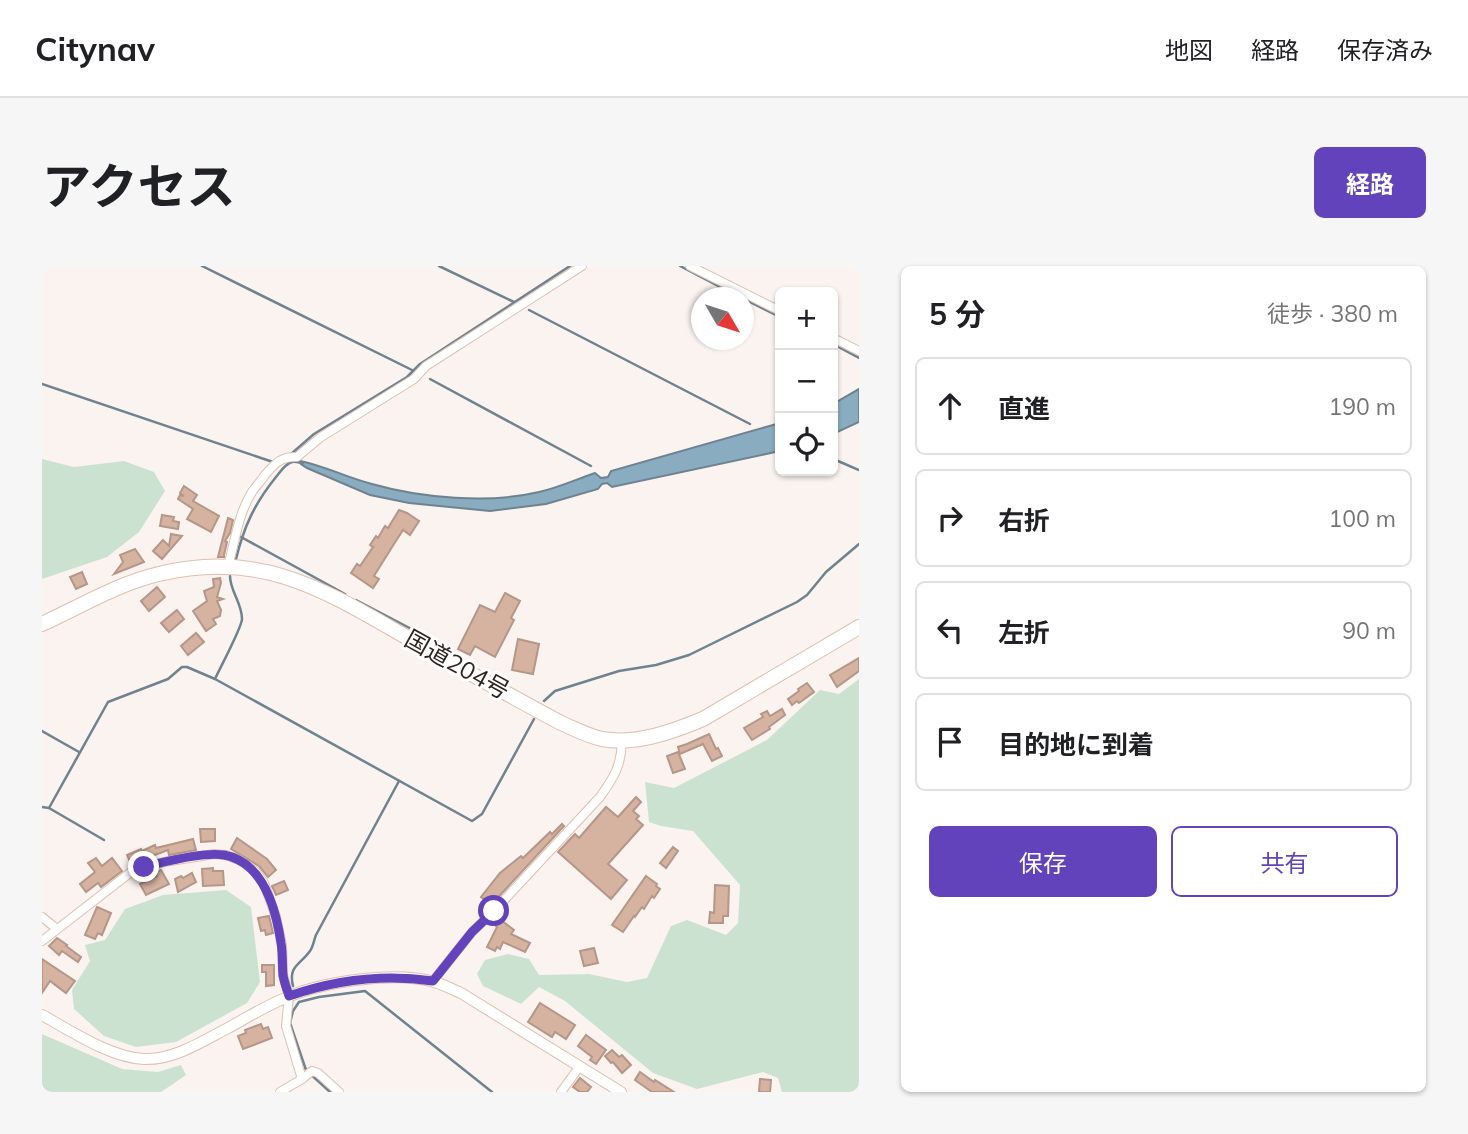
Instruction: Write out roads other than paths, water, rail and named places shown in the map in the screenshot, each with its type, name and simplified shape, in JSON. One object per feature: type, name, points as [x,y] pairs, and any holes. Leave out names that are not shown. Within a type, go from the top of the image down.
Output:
[{"type":"highway","name":"国道204号","points":[[42,624],[132,582],[158,574],[228,566],[264,571],[285,576],[327,593],[561,723],[601,738],[621,740],[661,734],[703,719],[859,627]]},
{"type":"street","points":[[228,566],[243,510],[252,492],[280,460],[297,457],[321,437],[414,379],[426,366],[582,266]]},
{"type":"street","points":[[690,266],[775,309]]},
{"type":"street","points":[[838,340],[859,351]]},
{"type":"street","points":[[433,981],[472,932],[600,797],[615,776],[621,756],[621,740]]},
{"type":"street","points":[[42,941],[131,872],[164,862],[214,854],[239,860],[255,871],[264,883],[278,926],[283,975],[289,996],[286,1026],[307,1075]]},
{"type":"street","points":[[42,917],[57,929]]},
{"type":"street","points":[[42,1015],[101,1046],[144,1059],[166,1056],[197,1045],[289,996],[306,990],[380,978],[411,978],[433,981],[461,993],[621,1092]]},
{"type":"street","points":[[561,1092],[580,1066]]},
{"type":"street","points":[[279,1092],[307,1075],[318,1073],[339,1092]]},
{"type":"water","points":[[859,389],[859,422],[838,432],[838,413],[838,401]]},
{"type":"water","points":[[775,424],[775,452],[612,487],[607,483],[602,484],[598,489],[546,504],[490,511],[409,503],[370,495],[307,468],[300,461],[391,489],[455,498],[519,496],[595,473],[601,478],[608,477],[611,471]]},
{"type":"waterway","points":[[202,266],[412,370]]},
{"type":"waterway","points":[[439,266],[514,302]]},
{"type":"waterway","points":[[291,454],[314,434],[407,377],[420,364],[570,266]]},
{"type":"waterway","points":[[680,266],[720,287]]},
{"type":"waterway","points":[[754,304],[775,314]]},
{"type":"waterway","points":[[529,310],[750,424]]},
{"type":"waterway","points":[[838,347],[859,358]]},
{"type":"waterway","points":[[430,379],[591,466]]},
{"type":"waterway","points":[[42,384],[273,462]]},
{"type":"waterway","points":[[838,461],[859,470]]},
{"type":"waterway","points":[[236,559],[251,515],[269,487],[287,464],[303,463]]},
{"type":"waterway","points":[[241,537],[345,594]]},
{"type":"waterway","points":[[544,701],[555,691],[619,671],[656,665],[689,655],[797,602],[859,544]]},
{"type":"waterway","points":[[215,679],[242,619],[230,576]]},
{"type":"waterway","points":[[356,600],[423,635]]},
{"type":"waterway","points":[[430,639],[446,648]]},
{"type":"waterway","points":[[49,808],[108,702],[168,679],[182,667],[215,679],[472,821],[482,814],[534,719]]},
{"type":"waterway","points":[[42,731],[79,752]]},
{"type":"waterway","points":[[293,986],[292,974],[296,966],[311,949],[399,781]]},
{"type":"waterway","points":[[42,807],[49,808],[104,840]]},
{"type":"waterway","points":[[330,1092],[306,1070],[290,1023],[293,1011],[299,1002],[365,991],[492,1092]]}]
